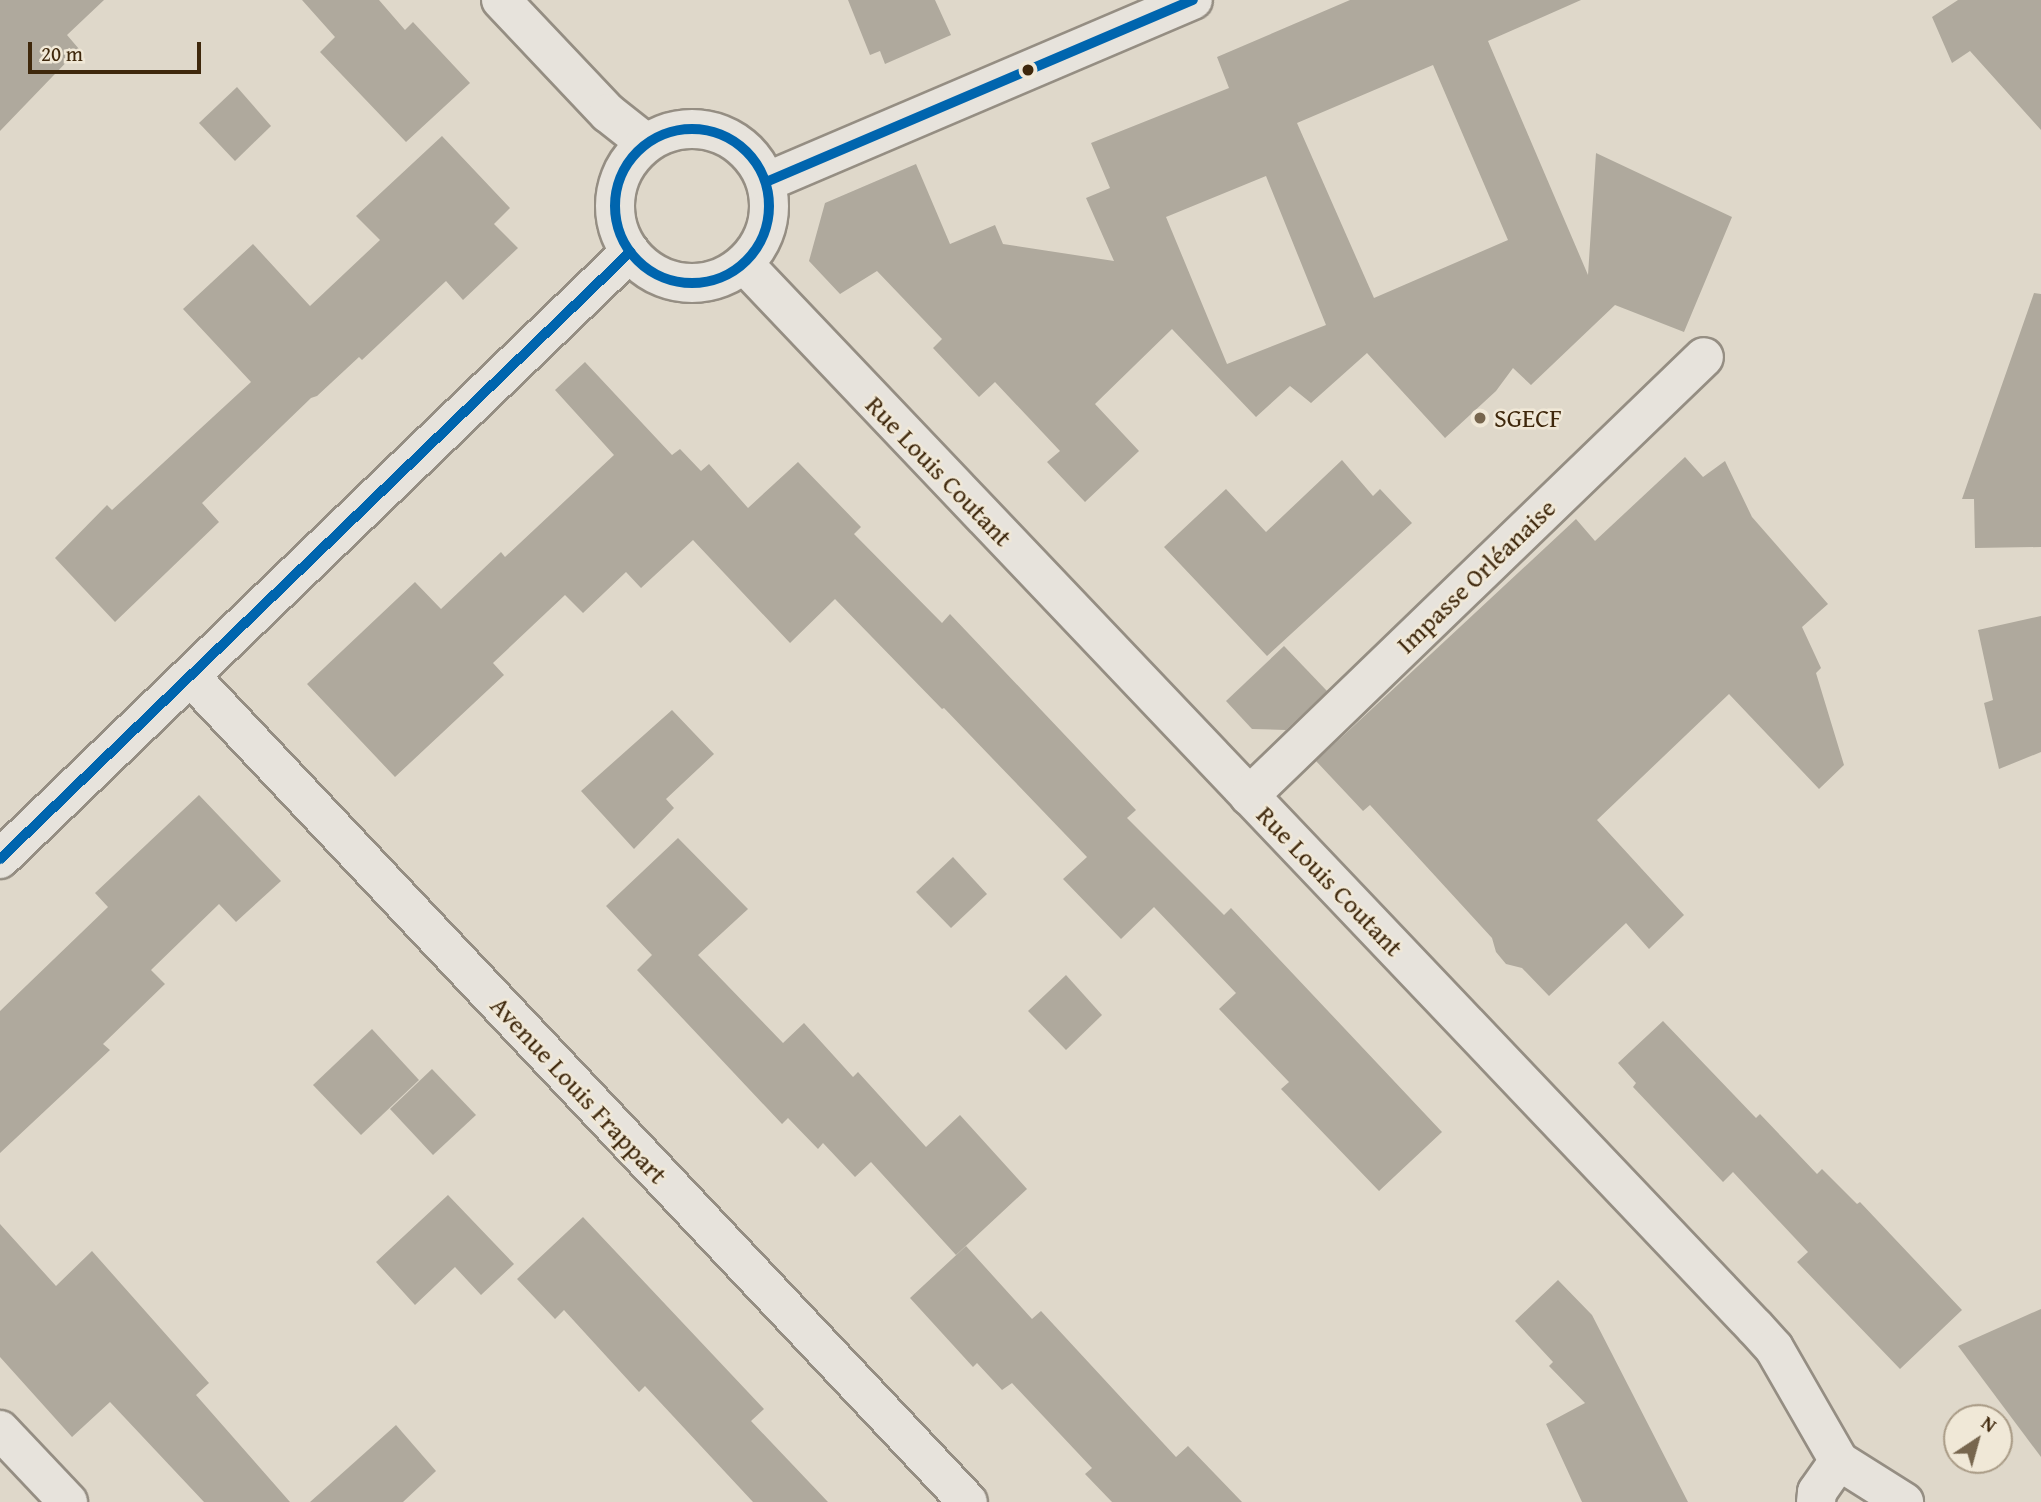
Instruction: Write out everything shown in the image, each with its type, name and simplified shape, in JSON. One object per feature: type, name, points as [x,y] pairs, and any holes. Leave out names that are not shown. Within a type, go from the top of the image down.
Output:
[{"type":"street","points":[[501,0],[608,113],[646,143]]},
{"type":"street","points":[[766,182],[1193,0]]},
{"type":"street","points":[[691,128],[715,132],[737,143],[754,160],[766,182],[769,204],[767,226],[758,247],[744,264],[722,278],[697,283],[671,281],[648,270],[630,252],[618,231],[614,206],[617,183],[628,161],[646,143],[667,132],[691,128]]},
{"type":"street","points":[[0,859],[630,252]]},
{"type":"street","name":"Rue Louis Coutant","points":[[744,264],[1774,1348],[1839,1461],[1904,1502]]},
{"type":"street","name":"Impasse Orléanaise","points":[[1249,796],[1704,357]]},
{"type":"street","name":"Avenue Louis Frappart","points":[[191,677],[968,1502]]},
{"type":"street","points":[[0,1430],[68,1502]]},
{"type":"street","points":[[1816,1502],[1817,1492],[1839,1461]]},
{"type":"building","points":[[0,0],[104,0],[67,35],[79,49],[0,131]]},
{"type":"building","points":[[302,0],[379,0],[405,30],[413,22],[470,83],[406,142],[320,52],[335,37]]},
{"type":"building","points":[[848,0],[935,0],[951,35],[885,64],[880,51],[870,55]]},
{"type":"building","points":[[1350,0],[1581,0],[1488,41],[1588,275],[1596,153],[1732,217],[1684,332],[1615,305],[1531,385],[1513,368],[1496,391],[1445,438],[1367,353],[1311,403],[1290,386],[1256,417],[1172,329],[1095,404],[1139,451],[1085,502],[1047,462],[1060,451],[995,382],[979,397],[933,348],[942,339],[877,271],[840,294],[809,261],[825,203],[916,164],[950,244],[995,225],[1003,244],[1114,261],[1086,198],[1110,188],[1091,143],[1229,88],[1217,57]],"holes":[[[1433,65],[1508,240],[1374,298],[1297,123]],[[1266,176],[1326,325],[1227,364],[1166,217]]]},
{"type":"building","points":[[1958,0],[2041,0],[2041,130],[1970,51],[1952,63],[1932,17]]},
{"type":"building","points":[[237,87],[271,126],[235,161],[199,123]]},
{"type":"building","points":[[442,136],[510,208],[494,224],[518,248],[463,300],[446,281],[362,360],[359,357],[317,396],[311,398],[202,503],[219,522],[115,622],[55,558],[107,505],[112,510],[251,382],[183,309],[253,244],[310,306],[380,240],[356,216]]},
{"type":"building","points":[[2034,293],[2041,294],[2041,547],[1975,548],[1974,499],[1962,499]]},
{"type":"building","points":[[585,362],[672,455],[680,449],[701,471],[709,464],[748,508],[798,462],[861,527],[854,534],[942,623],[950,614],[1136,810],[1127,818],[1224,915],[1231,908],[1442,1132],[1379,1191],[1281,1089],[1289,1082],[1219,1009],[1236,993],[1154,907],[1121,939],[1063,879],[1087,857],[835,599],[790,643],[693,540],[641,588],[626,572],[583,613],[565,595],[493,663],[504,675],[395,777],[307,684],[415,582],[441,609],[501,552],[505,557],[614,455],[555,390]]},
{"type":"building","points":[[1685,457],[1703,477],[1725,461],[1752,517],[1828,604],[1802,627],[1821,668],[1816,673],[1844,765],[1819,789],[1729,694],[1597,820],[1684,915],[1649,949],[1626,923],[1549,996],[1522,968],[1506,964],[1496,952],[1492,938],[1370,805],[1363,811],[1316,761],[1576,519],[1595,541]]},
{"type":"building","points":[[1342,460],[1373,496],[1380,489],[1412,523],[1267,656],[1164,547],[1226,489],[1266,532]]},
{"type":"building","points":[[2041,616],[2041,752],[1999,769],[1984,703],[1993,700],[1978,630]]},
{"type":"building","points":[[1284,646],[1327,691],[1286,730],[1252,729],[1226,701]]},
{"type":"building","points":[[672,710],[714,754],[666,799],[674,808],[634,849],[581,791]]},
{"type":"building","points":[[199,795],[281,881],[236,922],[219,904],[151,970],[165,984],[103,1044],[110,1050],[0,1153],[0,1011],[108,907],[95,893]]},
{"type":"building","points":[[678,838],[748,909],[698,955],[783,1043],[804,1023],[853,1077],[858,1072],[926,1147],[960,1115],[1027,1189],[956,1255],[871,1162],[855,1177],[823,1143],[818,1149],[788,1118],[782,1124],[637,970],[652,955],[606,906]]},
{"type":"building","points":[[953,857],[987,894],[951,928],[916,892]]},
{"type":"building","points":[[1066,975],[1102,1015],[1066,1050],[1028,1011]]},
{"type":"building","points":[[1663,1021],[1756,1118],[1760,1114],[1817,1174],[1822,1169],[1857,1204],[1860,1202],[1962,1310],[1900,1369],[1797,1262],[1808,1252],[1733,1172],[1723,1182],[1633,1087],[1636,1083],[1618,1063]]},
{"type":"building","points":[[372,1029],[419,1080],[361,1135],[313,1085]]},
{"type":"building","points":[[432,1069],[476,1115],[433,1155],[390,1109]]},
{"type":"building","points":[[448,1195],[514,1264],[481,1295],[455,1267],[415,1305],[376,1262]]},
{"type":"building","points":[[583,1217],[764,1409],[751,1421],[828,1502],[753,1502],[645,1386],[639,1392],[564,1310],[555,1319],[517,1279]]},
{"type":"building","points":[[0,1224],[56,1286],[92,1251],[209,1383],[196,1395],[290,1502],[204,1502],[110,1402],[72,1437],[0,1357]]},
{"type":"building","points":[[966,1246],[1032,1319],[1041,1311],[1176,1457],[1188,1446],[1242,1502],[1112,1502],[1085,1474],[1092,1468],[1012,1383],[1002,1390],[977,1363],[973,1367],[910,1298]]},
{"type":"building","points":[[1558,1280],[1592,1315],[1688,1502],[1582,1502],[1546,1424],[1585,1403],[1549,1366],[1553,1362],[1515,1321]]},
{"type":"building","points":[[2041,1309],[2041,1457],[2013,1420],[2013,1404],[2001,1404],[1958,1346]]},
{"type":"building","points":[[396,1425],[436,1471],[403,1502],[310,1502]]},
{"type":"transit line","points":[[766,182],[1193,0]]},
{"type":"transit line","points":[[692,129],[722,135],[747,151],[763,176],[769,206],[763,236],[747,261],[722,277],[692,283],[662,277],[637,261],[621,236],[615,206],[621,176],[637,151],[662,135],[692,129]]},
{"type":"transit line","points":[[0,859],[630,252]]},
{"type":"place","name":"SGECF","points":[[1480,418]]}]
